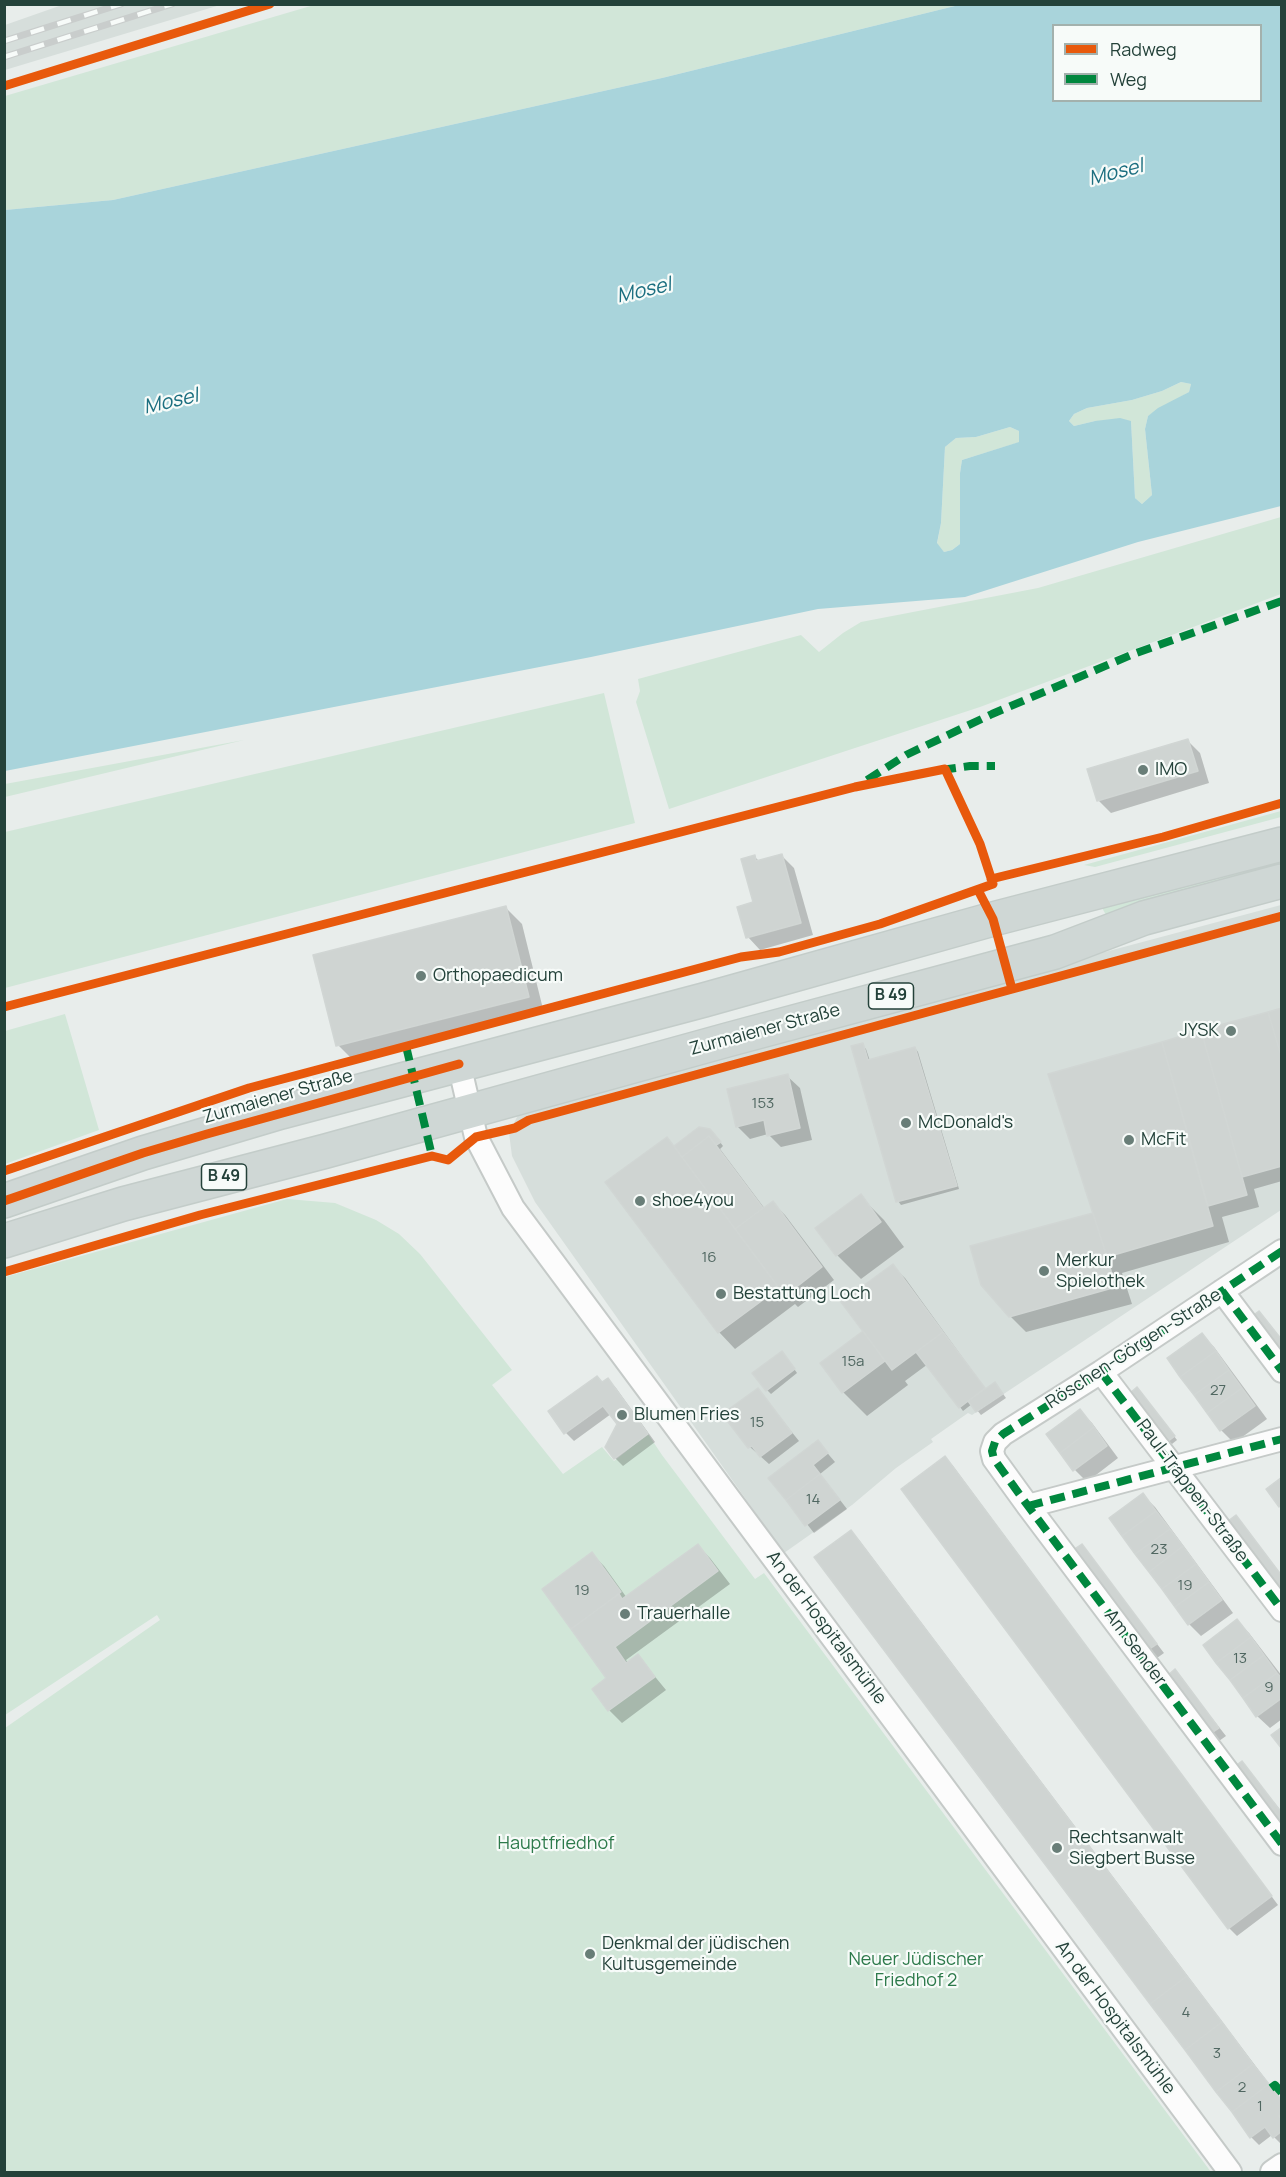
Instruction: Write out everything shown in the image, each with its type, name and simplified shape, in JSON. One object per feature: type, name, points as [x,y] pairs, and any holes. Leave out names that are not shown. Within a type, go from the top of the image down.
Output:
[{"type":"main road","name":"Zurmaiener Straße","points":[[4,1201],[143,1153],[314,1103],[704,1000],[982,922],[1281,844]]},
{"type":"main road","name":"Zurmaiener Straße","points":[[4,1241],[123,1204],[326,1151],[1055,952],[1144,918],[1281,881]]},
{"type":"main road","points":[[314,1103],[326,1151]]},
{"type":"street","name":"An der Hospitalsmühle","points":[[459,1064],[476,1137],[513,1209],[1230,2172]]},
{"type":"street","name":"Röschen-Görgen-Straße","points":[[992,1451],[995,1442],[1003,1434],[1101,1372],[1281,1251]]},
{"type":"street","points":[[1222,1291],[1281,1371]]},
{"type":"street","name":"Paul-Trappen-Straße","points":[[1101,1372],[1281,1611]]},
{"type":"street","points":[[1028,1506],[1281,1439]]},
{"type":"street","name":"Am Sender","points":[[992,1451],[994,1459],[1028,1506],[1281,1844]]},
{"type":"street","points":[[1272,2172],[1281,2165]]},
{"type":"shaded area","points":[[62,5],[220,5],[5,70],[5,25]]},
{"type":"shaded area","points":[[1281,905],[1281,1210],[972,1415],[968,1413],[931,1439],[933,1442],[896,1468],[852,1505],[784,1553],[535,1202],[512,1156],[509,1133],[519,1113],[633,1078]]},
{"type":"green space","points":[[314,5],[959,5],[662,78],[113,200],[5,210],[5,96]]},
{"type":"green space","points":[[1181,382],[1191,384],[1189,392],[1148,416],[1145,429],[1152,495],[1142,504],[1135,498],[1131,421],[1095,421],[1074,426],[1069,421],[1074,414],[1087,408],[1132,400],[1162,391]]},
{"type":"green space","points":[[1010,427],[1019,431],[1020,442],[962,460],[960,544],[944,552],[937,544],[941,523],[945,447],[956,438],[976,437]]},
{"type":"green space","points":[[1281,517],[1281,594],[980,707],[669,809],[636,702],[640,691],[638,679],[801,635],[819,652],[861,622],[1038,588]]},
{"type":"green space","points":[[604,693],[635,823],[5,988],[5,832]]},
{"type":"green space","points":[[244,740],[5,797],[5,784]]},
{"type":"green space","points":[[1281,811],[1281,817],[1095,867],[1084,865]]},
{"type":"green space","points":[[1281,857],[1281,867],[1106,915],[1101,906]]},
{"type":"green space","points":[[65,1014],[99,1130],[5,1164],[5,1031]]},
{"type":"green space","name":"Hauptfriedhof","points":[[287,1199],[335,1203],[376,1220],[399,1234],[420,1254],[512,1370],[492,1385],[563,1474],[602,1447],[614,1461],[648,1434],[755,1579],[764,1573],[1211,2172],[5,2172],[5,1728],[160,1620],[157,1615],[5,1715],[5,1277]]},
{"type":"water","name":"Mosel","points":[[959,5],[1281,5],[1281,506],[1138,542],[965,597],[818,609],[591,657],[5,771],[5,210],[113,200],[662,78]],"holes":[[[1181,382],[1191,384],[1189,392],[1158,408],[1148,416],[1145,429],[1152,495],[1142,504],[1135,498],[1131,421],[1120,418],[1074,426],[1069,421],[1074,414],[1087,408],[1132,400],[1162,391]],[[1010,427],[1019,431],[1019,442],[962,460],[960,544],[944,552],[937,543],[941,523],[945,447],[956,438],[976,437]]]},
{"type":"building","name":"IMO","points":[[1188,739],[1198,771],[1097,801],[1087,769]]},
{"type":"building","points":[[782,854],[801,923],[746,938],[737,907],[753,902],[741,859],[755,855],[756,861]]},
{"type":"building","name":"Orthopaedicum","points":[[506,906],[529,997],[336,1046],[313,955]]},
{"type":"building","points":[[1282,1008],[1282,1059],[1268,1012]]},
{"type":"building","points":[[1268,1012],[1282,1059],[1282,1166],[1242,1177],[1201,1030]]},
{"type":"building","points":[[1201,1030],[1247,1195],[1208,1206],[1162,1042]]},
{"type":"building","name":"McFit","points":[[1162,1042],[1213,1226],[1107,1257],[1048,1074]]},
{"type":"building","name":"McDonald's","points":[[863,1043],[868,1060],[915,1047],[957,1186],[896,1202],[851,1046]]},
{"type":"building","points":[[788,1074],[800,1128],[767,1136],[764,1120],[736,1127],[727,1089]]},
{"type":"building","points":[[699,1127],[710,1129],[721,1142],[716,1145],[709,1136],[682,1157],[674,1146]]},
{"type":"building","points":[[709,1136],[763,1208],[735,1229],[682,1157]]},
{"type":"building","points":[[667,1137],[779,1288],[718,1333],[605,1182]]},
{"type":"building","points":[[861,1194],[881,1222],[836,1256],[815,1228]]},
{"type":"building","points":[[773,1201],[822,1267],[785,1296],[735,1229]]},
{"type":"building","name":"Merkur Spielothek","points":[[1093,1213],[1116,1287],[1009,1317],[981,1285],[970,1246]]},
{"type":"building","points":[[893,1264],[943,1332],[892,1370],[841,1302]]},
{"type":"building","points":[[1259,1311],[1282,1340],[1282,1357],[1251,1317]]},
{"type":"building","points":[[863,1331],[885,1361],[842,1393],[820,1363]]},
{"type":"building","points":[[943,1332],[985,1388],[959,1408],[916,1352]]},
{"type":"building","points":[[1202,1333],[1216,1351],[1180,1377],[1167,1358]]},
{"type":"building","points":[[782,1351],[795,1369],[766,1391],[752,1373]]},
{"type":"building","points":[[1216,1351],[1229,1370],[1194,1395],[1180,1377]]},
{"type":"building","points":[[1229,1370],[1242,1388],[1207,1413],[1194,1395]]},
{"type":"building","points":[[597,1376],[602,1382],[608,1378],[648,1434],[614,1459],[605,1447],[617,1424],[603,1406],[564,1434],[548,1411]]},
{"type":"building","points":[[995,1382],[1003,1394],[976,1412],[968,1401]]},
{"type":"building","points":[[1137,1387],[1175,1436],[1167,1442],[1130,1393]]},
{"type":"building","points":[[758,1388],[792,1433],[760,1457],[752,1446],[748,1448],[722,1414]]},
{"type":"building","points":[[1242,1388],[1255,1406],[1220,1431],[1207,1413]]},
{"type":"building","points":[[1080,1409],[1094,1427],[1060,1453],[1046,1434]]},
{"type":"building","points":[[1094,1427],[1107,1446],[1073,1471],[1060,1453]]},
{"type":"building","points":[[818,1440],[828,1453],[813,1465],[820,1474],[786,1500],[768,1478]]},
{"type":"building","points":[[945,1456],[1272,1896],[1228,1929],[901,1489]]},
{"type":"building","points":[[820,1474],[840,1500],[805,1526],[786,1500]]},
{"type":"building","points":[[1282,1477],[1282,1505],[1279,1507],[1266,1489]]},
{"type":"building","points":[[1143,1493],[1156,1511],[1122,1536],[1109,1518]]},
{"type":"building","points":[[1156,1511],[1170,1529],[1135,1554],[1122,1536]]},
{"type":"building","points":[[1236,1515],[1282,1576],[1282,1594],[1228,1521]]},
{"type":"building","points":[[1170,1529],[1183,1546],[1149,1572],[1135,1554]]},
{"type":"building","points":[[851,1530],[1187,1976],[1150,2004],[814,1557]]},
{"type":"building","name":"Trauerhalle","points":[[698,1544],[718,1571],[615,1647],[626,1663],[638,1654],[655,1677],[608,1711],[592,1689],[606,1678],[571,1629],[619,1594],[622,1599]]},
{"type":"building","points":[[1082,1544],[1157,1644],[1148,1650],[1073,1550]]},
{"type":"building","points":[[1183,1546],[1196,1564],[1162,1589],[1149,1572]]},
{"type":"building","points":[[592,1552],[621,1592],[571,1629],[542,1589]]},
{"type":"building","points":[[1196,1564],[1209,1582],[1175,1607],[1162,1589]]},
{"type":"building","points":[[1209,1582],[1222,1600],[1188,1625],[1175,1607]]},
{"type":"building","points":[[1237,1619],[1251,1637],[1216,1663],[1203,1645]]},
{"type":"building","points":[[1251,1637],[1264,1655],[1230,1680],[1216,1663]]},
{"type":"building","points":[[1264,1655],[1277,1673],[1243,1698],[1230,1680]]},
{"type":"building","points":[[1175,1669],[1219,1728],[1210,1734],[1167,1676]]},
{"type":"building","points":[[1277,1673],[1282,1679],[1282,1698],[1256,1717],[1243,1698]]},
{"type":"building","points":[[1282,1727],[1282,1749],[1271,1735]]},
{"type":"building","points":[[1242,1761],[1282,1813],[1282,1829],[1234,1767]]},
{"type":"building","points":[[1187,1976],[1222,2022],[1185,2050],[1150,2004]]},
{"type":"building","points":[[1222,2022],[1253,2064],[1216,2092],[1185,2050]]},
{"type":"building","points":[[1253,2064],[1269,2084],[1232,2112],[1216,2092]]},
{"type":"building","points":[[1269,2084],[1282,2101],[1282,2114],[1279,2116],[1282,2120],[1282,2131],[1273,2138],[1265,2127],[1250,2138],[1232,2112]]},
{"type":"railway","points":[[4,41],[121,4]]},
{"type":"railway","points":[[4,57],[172,4]]},
{"type":"marked path","points":[[867,780],[906,755],[992,714],[1131,655],[1282,601]]},
{"type":"marked path","points":[[941,770],[970,766],[995,766]]},
{"type":"marked path","points":[[406,1046],[432,1156]]},
{"type":"marked path","points":[[1282,1251],[1101,1372],[1003,1434],[995,1442],[992,1451],[994,1459],[1028,1506],[1282,1844]]},
{"type":"marked path","points":[[1222,1291],[1282,1371]]},
{"type":"marked path","points":[[1101,1372],[1282,1610]]},
{"type":"marked path","points":[[1028,1506],[1282,1439]]},
{"type":"marked path","points":[[1271,2088],[1275,2085],[1282,2093]]},
{"type":"cycle path","points":[[4,86],[270,4]]},
{"type":"cycle path","points":[[4,1007],[855,787],[945,769],[980,844],[993,884],[880,924],[779,952],[741,957],[249,1088],[4,1171]]},
{"type":"cycle path","points":[[991,879],[1163,837],[1282,803]]},
{"type":"cycle path","points":[[978,890],[993,919],[1012,989]]},
{"type":"cycle path","points":[[4,1272],[200,1215],[432,1156],[448,1160],[476,1137],[515,1128],[529,1120],[1282,916]]},
{"type":"cycle path","points":[[4,1201],[143,1153],[459,1064]]},
{"type":"place","name":"IMO","points":[[1143,770]]},
{"type":"place","name":"Orthopaedicum","points":[[421,976]]},
{"type":"place","name":"JYSK","points":[[1231,1031]]},
{"type":"place","name":"McDonald's","points":[[906,1123]]},
{"type":"place","name":"McFit","points":[[1129,1140]]},
{"type":"place","name":"shoe4you","points":[[640,1201]]},
{"type":"place","name":"Merkur Spielothek","points":[[1044,1271]]},
{"type":"place","name":"Bestattung Loch","points":[[721,1294]]},
{"type":"place","name":"Blumen Fries","points":[[622,1415]]},
{"type":"place","name":"Trauerhalle","points":[[625,1614]]},
{"type":"place","name":"Rechtsanwalt Siegbert Busse","points":[[1057,1848]]},
{"type":"place","name":"Denkmal der jüdischen Kultusgemeinde","points":[[590,1954]]},
{"type":"park label","name":"Neuer Jüdischer Friedhof 2","points":[[916,1970]]}]
